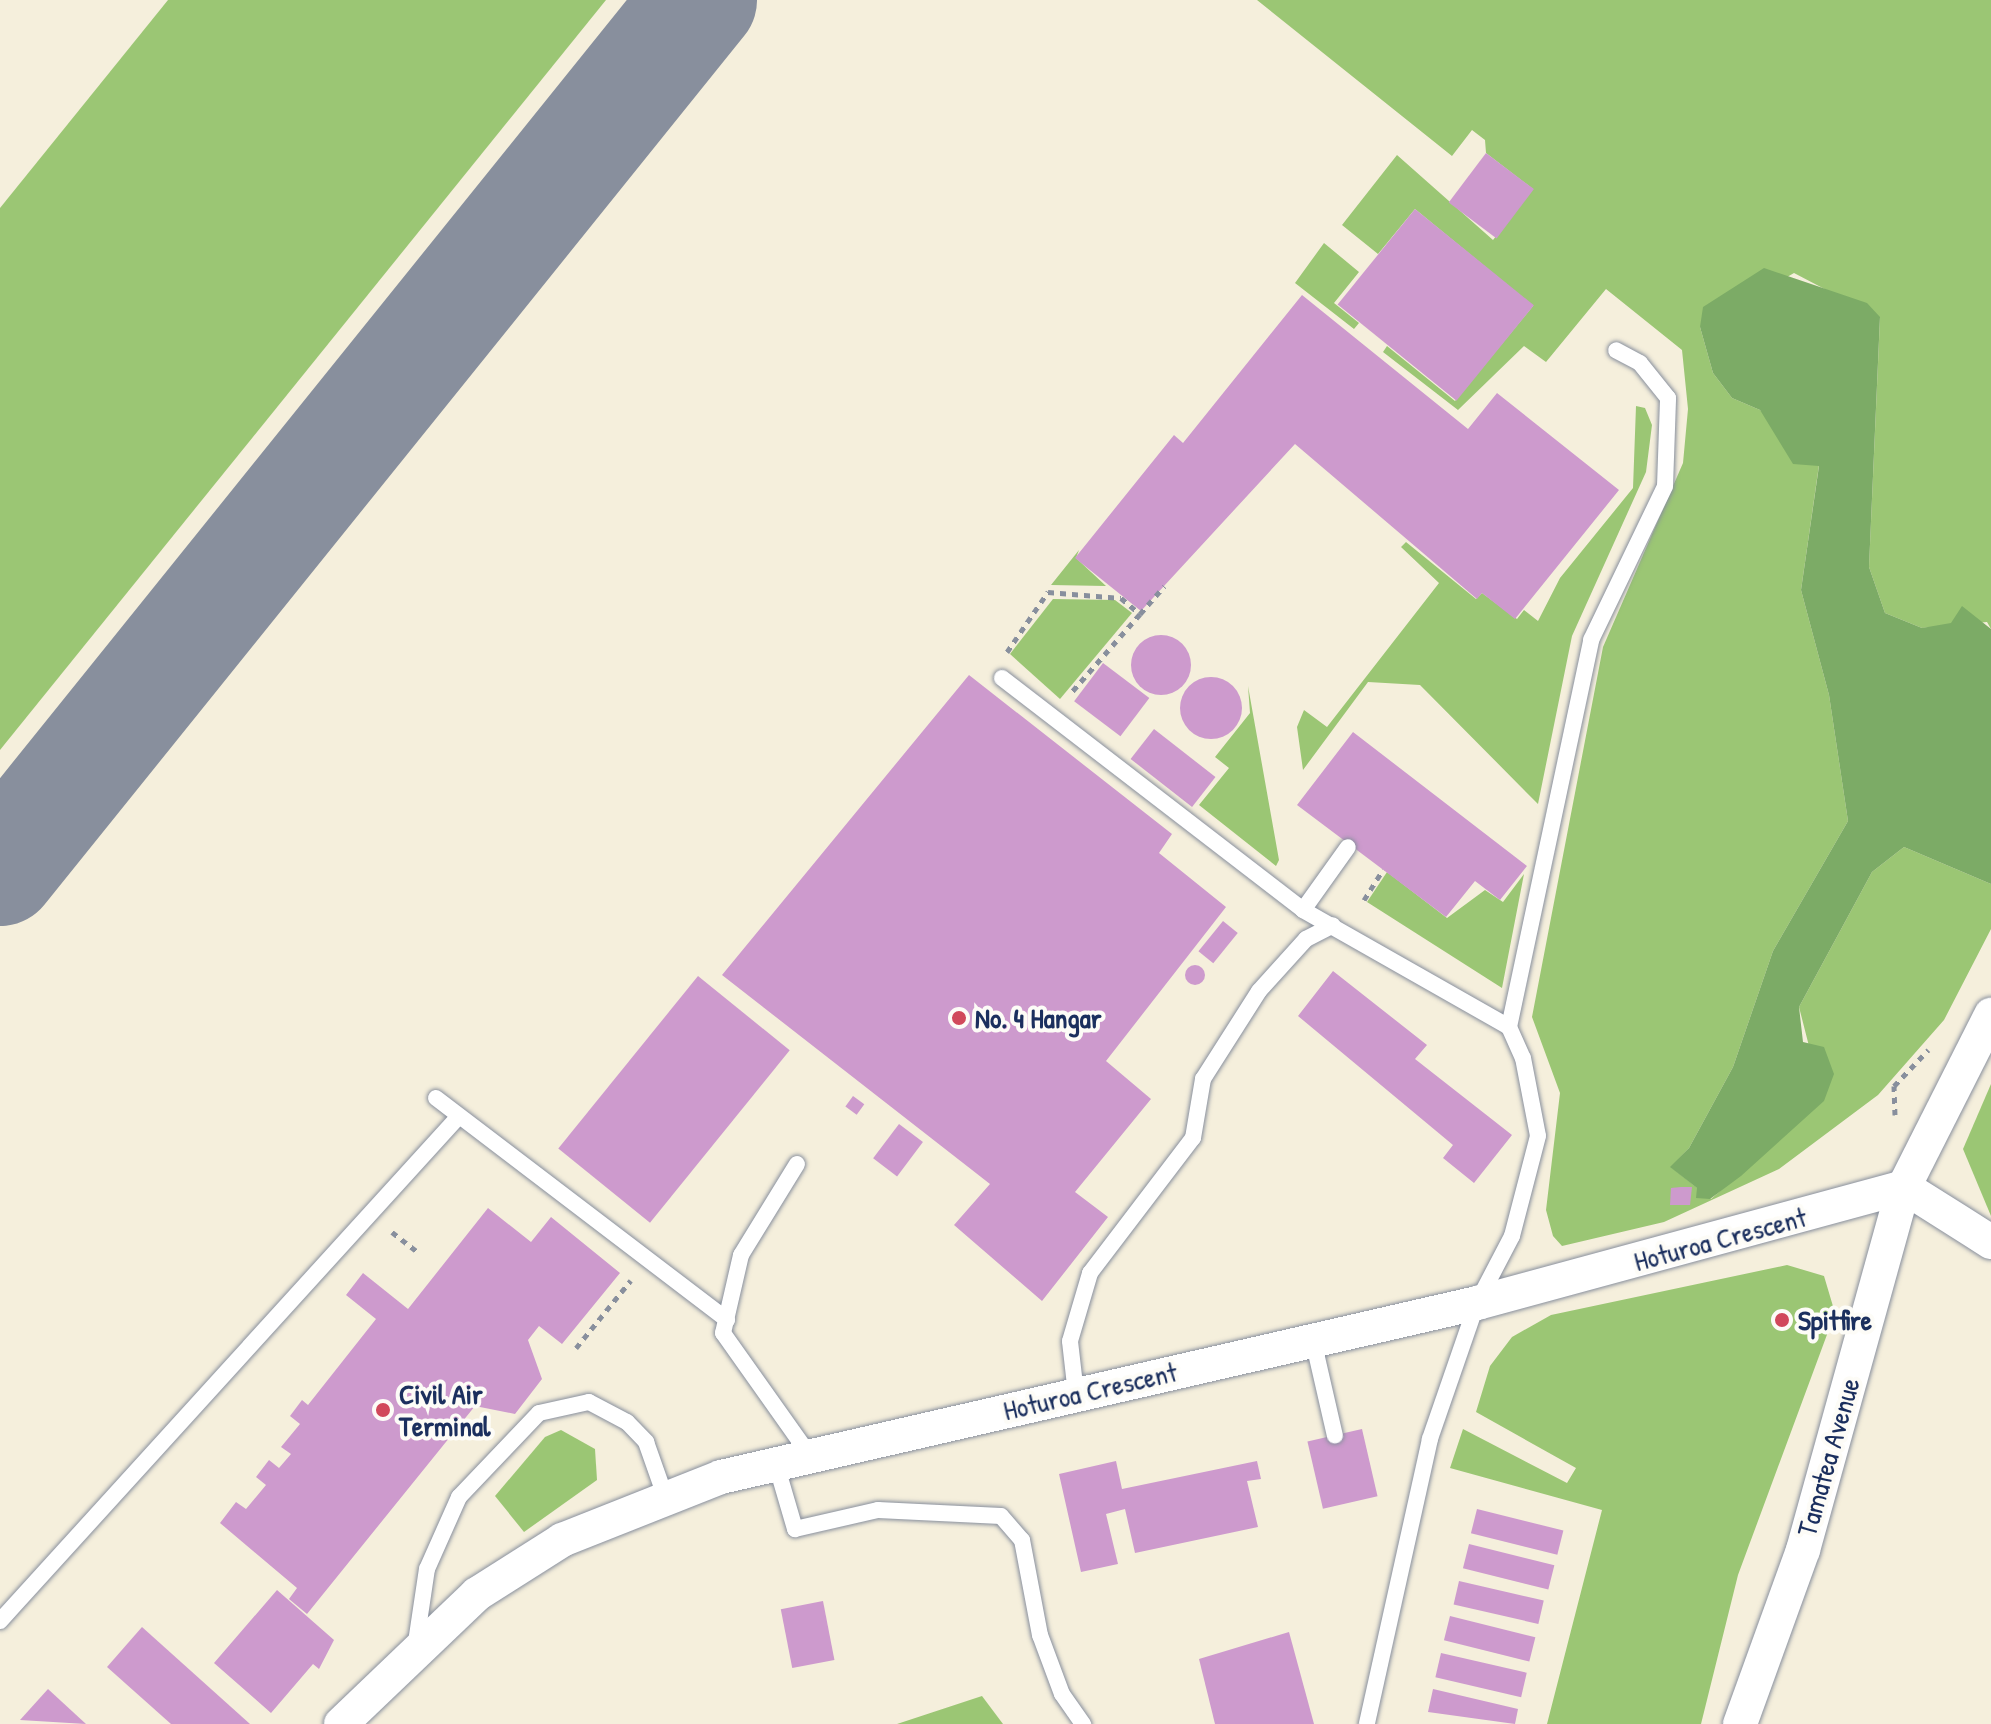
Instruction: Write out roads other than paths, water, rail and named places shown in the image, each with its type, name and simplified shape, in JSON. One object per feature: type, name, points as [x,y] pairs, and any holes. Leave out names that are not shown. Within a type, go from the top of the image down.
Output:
[{"type":"street","name":"Tamatea Avenue","points":[[1740,1724],[1803,1550],[1904,1187],[1991,1015]]},
{"type":"street","name":"Hoturoa Crescent","points":[[341,1724],[477,1594],[550,1548],[665,1496],[776,1464],[1477,1303],[1904,1187]]},
{"type":"street","points":[[1904,1187],[1991,1242]]},
{"type":"lane","points":[[1367,1724],[1430,1439],[1477,1303],[1512,1236],[1538,1136],[1534,1092],[1509,1027],[1591,640],[1665,486],[1668,398],[1640,363],[1616,350]]},
{"type":"lane","points":[[1002,678],[1303,910],[1509,1027]]},
{"type":"lane","points":[[1303,910],[1348,847]]},
{"type":"lane","points":[[1076,1394],[1070,1341],[1090,1273],[1193,1138],[1203,1079],[1259,991],[1306,939],[1333,925]]},
{"type":"lane","points":[[436,1098],[727,1320]]},
{"type":"lane","points":[[0,1621],[459,1116]]},
{"type":"lane","points":[[797,1164],[741,1255],[723,1333],[810,1456]]},
{"type":"lane","points":[[1313,1340],[1335,1436]]},
{"type":"lane","points":[[414,1654],[427,1569],[459,1497],[539,1413],[589,1402],[627,1422],[646,1442],[665,1496]]},
{"type":"lane","points":[[776,1464],[795,1529],[878,1510],[1001,1516],[1022,1540],[1040,1635],[1062,1694],[1083,1724]]},
{"type":"place","name":"No. 4 Hangar","points":[[959,1018]]},
{"type":"place","name":"Spitfire","points":[[1782,1320]]},
{"type":"place","name":"Civil Air Terminal","points":[[383,1410]]}]
